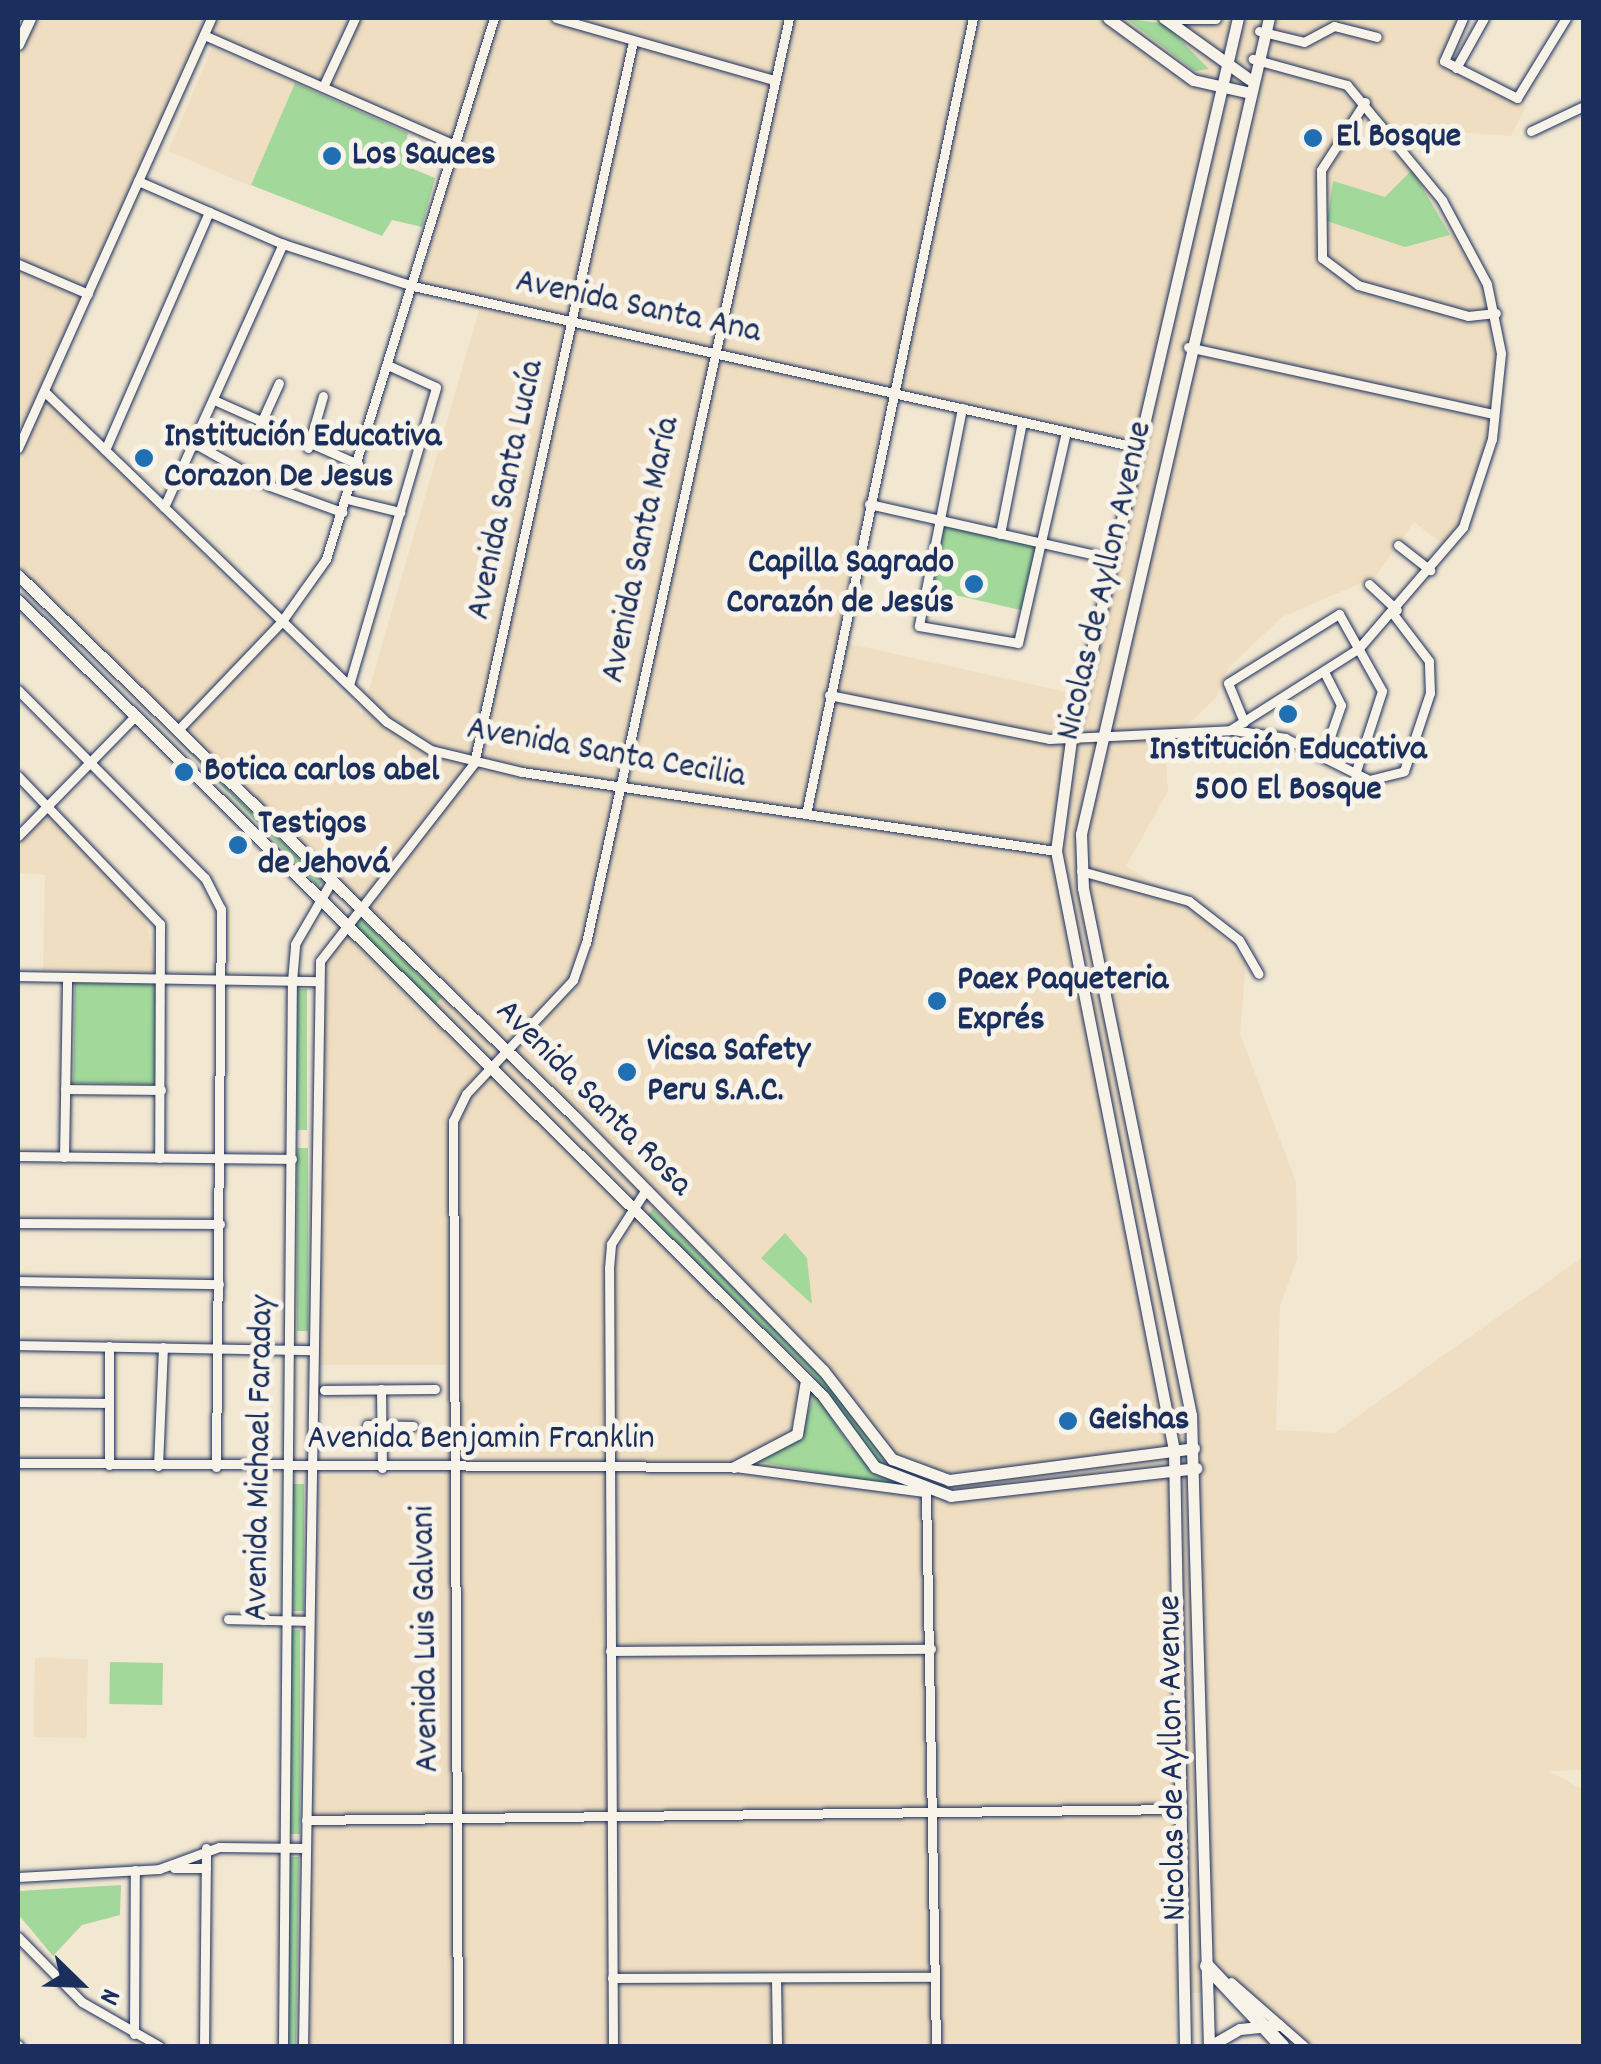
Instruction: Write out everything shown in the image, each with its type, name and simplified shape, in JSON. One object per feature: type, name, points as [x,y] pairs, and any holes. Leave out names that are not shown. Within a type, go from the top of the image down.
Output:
[{"type":"highway","points":[[1206,1960],[1259,2025],[1282,2046]]},
{"type":"main road","points":[[18,44],[30,18]]},
{"type":"main road","points":[[1108,18],[1192,80],[1220,88],[1247,85]]},
{"type":"main road","points":[[1164,18],[1226,63],[1247,85]]},
{"type":"main road","points":[[1174,18],[1216,18]]},
{"type":"main road","name":"Nicolas de Ayllon Avenue","points":[[1185,2046],[1174,1450],[1056,851],[1071,740],[1238,18]]},
{"type":"main road","points":[[1260,18],[1260,32]]},
{"type":"main road","name":"Nicolas de Ayllon Avenue","points":[[1209,2046],[1194,1448],[1081,871],[1096,742],[1253,59],[1260,32],[1269,18]]},
{"type":"main road","name":"Avenida Santa Rosa","points":[[18,576],[509,1050],[823,1370],[872,1440],[930,1476]]},
{"type":"main road","name":"Avenida Santa Rosa","points":[[18,600],[806,1380],[875,1467],[925,1492]]},
{"type":"main road","points":[[734,1467],[797,1434],[806,1380]]},
{"type":"main road","points":[[930,1476],[1194,1448]]},
{"type":"main road","points":[[925,1492],[1196,1468]]},
{"type":"main road","points":[[1209,2046],[1259,2025],[1279,2025]]},
{"type":"street","points":[[18,448],[212,18]]},
{"type":"street","points":[[323,87],[354,18]]},
{"type":"street","points":[[177,731],[282,621],[323,567],[390,366],[494,18]]},
{"type":"street","points":[[556,18],[632,46],[774,80]]},
{"type":"street","name":"Avenida Santa María","points":[[493,1066],[578,968],[788,18]]},
{"type":"street","points":[[806,814],[973,18]]},
{"type":"street","points":[[1463,18],[1443,57],[1456,68],[1516,98],[1566,18]]},
{"type":"street","points":[[1456,68],[1484,18]]},
{"type":"street","points":[[1260,32],[1304,42],[1334,26],[1377,37]]},
{"type":"street","points":[[204,35],[455,145]]},
{"type":"street","name":"Avenida Santa Lucía","points":[[360,910],[474,763],[632,46]]},
{"type":"street","points":[[1230,730],[1324,673],[1359,648],[1396,612],[1430,570],[1479,493],[1494,414],[1496,314],[1442,200],[1365,102],[1330,76],[1253,59]]},
{"type":"street","points":[[1365,102],[1322,170],[1322,258],[1358,286],[1468,316],[1496,314]]},
{"type":"street","points":[[1530,130],[1584,106]]},
{"type":"street","name":"Avenida Santa Ana","points":[[138,181],[283,244],[413,286],[1140,448]]},
{"type":"street","points":[[105,450],[210,212]]},
{"type":"street","points":[[164,507],[283,244]]},
{"type":"street","points":[[18,264],[88,294]]},
{"type":"street","points":[[1188,347],[1494,414]]},
{"type":"street","points":[[349,685],[436,387],[390,366]]},
{"type":"street","points":[[260,425],[279,382]]},
{"type":"street","name":"Avenida Santa Cecilia","points":[[45,392],[349,685],[430,750],[474,763],[1056,851]]},
{"type":"street","points":[[308,448],[323,396]]},
{"type":"street","points":[[214,400],[308,448],[358,464]]},
{"type":"street","points":[[962,408],[916,619],[1015,644],[1066,432]]},
{"type":"street","points":[[1000,534],[1022,422]]},
{"type":"street","points":[[194,443],[270,486],[342,512]]},
{"type":"street","points":[[347,499],[400,512]]},
{"type":"street","points":[[869,504],[1114,560]]},
{"type":"street","points":[[1398,545],[1430,570]]},
{"type":"street","points":[[829,695],[1071,740],[1096,742],[1230,730],[1284,738],[1355,774],[1388,780],[1404,770],[1430,693],[1423,646],[1369,584]]},
{"type":"street","points":[[1244,722],[1228,683],[1336,613],[1382,691],[1355,774]]},
{"type":"street","points":[[1323,757],[1341,705],[1324,673]]},
{"type":"street","points":[[18,690],[205,878],[220,910],[226,980],[216,1467]]},
{"type":"street","points":[[18,836],[136,716]]},
{"type":"street","points":[[18,776],[160,924],[164,980],[159,1158]]},
{"type":"street","points":[[1081,871],[1190,901],[1239,940],[1259,974]]},
{"type":"street","name":"Avenida Michael Faraday","points":[[283,2046],[292,981],[295,944],[316,897],[331,882]]},
{"type":"street","name":"Avenida Michael Faraday","points":[[304,2046],[316,982],[324,952],[360,910]]},
{"type":"street","points":[[18,976],[316,982]]},
{"type":"street","points":[[64,1157],[67,977]]},
{"type":"street","name":"Avenida Luis Galvani","points":[[458,2046],[453,1121],[493,1066]]},
{"type":"street","points":[[65,1088],[161,1090]]},
{"type":"street","points":[[292,1137],[315,1137]]},
{"type":"street","points":[[18,1156],[292,1159]]},
{"type":"street","points":[[613,2046],[610,1244],[628,1208],[645,1191]]},
{"type":"street","points":[[18,1223],[220,1224]]},
{"type":"street","points":[[18,1281],[219,1284]]},
{"type":"street","points":[[18,1345],[312,1350]]},
{"type":"street","points":[[108,1465],[109,1346]]},
{"type":"street","points":[[158,1466],[163,1347]]},
{"type":"street","points":[[381,1389],[382,1468]]},
{"type":"street","points":[[324,1390],[435,1389]]},
{"type":"street","points":[[18,1402],[109,1403]]},
{"type":"street","points":[[368,1425],[413,1426]]},
{"type":"street","name":"Avenida Benjamin Franklin","points":[[18,1463],[287,1468],[734,1467],[925,1492]]},
{"type":"street","points":[[930,1476],[925,1492],[936,2046]]},
{"type":"street","points":[[228,1619],[308,1621]]},
{"type":"street","points":[[610,1651],[931,1650]]},
{"type":"street","points":[[306,1820],[1181,1809]]},
{"type":"street","points":[[167,1868],[206,1848],[304,1848]]},
{"type":"street","points":[[204,2046],[206,1848]]},
{"type":"street","points":[[18,1877],[206,1868]]},
{"type":"street","points":[[134,2034],[135,1870]]},
{"type":"street","points":[[18,1937],[82,2002],[159,2046]]},
{"type":"street","points":[[1206,1960],[1304,2046]]},
{"type":"street","points":[[612,1978],[935,1978]]},
{"type":"street","points":[[776,1980],[778,2046]]},
{"type":"shaded area","points":[[36,18],[1460,18],[1438,61],[1526,107],[1511,136],[1441,131],[1405,156],[1488,293],[1497,342],[1490,438],[1461,525],[1444,545],[1414,522],[1375,577],[1282,617],[1228,668],[1215,699],[1165,745],[1168,791],[1126,866],[1197,911],[1246,961],[1240,1034],[1296,1182],[1297,1259],[1280,1306],[1276,1430],[1334,1433],[1583,1257],[1583,1770],[1549,1771],[1583,1790],[1583,2046],[1290,2046],[1233,1993],[1176,1993],[1174,2046],[310,2046],[313,1476],[444,1476],[446,1365],[314,1365],[324,965],[359,903],[18,570],[18,59]],"holes":[[[213,35],[447,138],[457,151],[420,284],[480,307],[362,714],[41,392],[201,40]],[[889,387],[1132,441],[1076,694],[837,641]]]},
{"type":"shaded area","points":[[212,48],[295,83],[251,186],[168,151]]},
{"type":"shaded area","points":[[47,814],[144,912],[157,973],[43,971],[45,875],[18,873],[18,843]]},
{"type":"shaded area","points":[[35,1658],[88,1659],[87,1738],[34,1737]]},
{"type":"green space","points":[[1125,18],[1165,24],[1209,69],[1195,71]]},
{"type":"green space","name":"Los Sauces","points":[[295,83],[408,133],[401,164],[435,178],[422,227],[392,220],[382,236],[251,185]]},
{"type":"green space","points":[[1412,170],[1450,235],[1405,247],[1327,221],[1333,181],[1385,197]]},
{"type":"green space","points":[[941,523],[1038,545],[1023,611],[926,588]]},
{"type":"green space","points":[[172,734],[323,882],[318,886]]},
{"type":"green space","points":[[360,918],[442,997],[434,1005],[352,926]]},
{"type":"green space","points":[[75,983],[159,984],[157,1084],[73,1083]]},
{"type":"green space","points":[[297,989],[307,989],[307,1130],[297,1130]]},
{"type":"green space","points":[[297,1148],[308,1148],[308,1331],[297,1331]]},
{"type":"green space","points":[[653,1209],[830,1381],[888,1462],[881,1465],[810,1372],[647,1216]]},
{"type":"green space","points":[[785,1233],[807,1258],[812,1304],[761,1258]]},
{"type":"green space","points":[[809,1383],[849,1445],[907,1489],[755,1461],[798,1437],[813,1399]]},
{"type":"green space","points":[[293,1484],[304,1484],[304,1611],[293,1611]]},
{"type":"green space","points":[[289,1630],[300,1630],[300,1834],[289,1834]]},
{"type":"green space","points":[[110,1662],[163,1663],[162,1705],[109,1704]]},
{"type":"green space","points":[[288,1857],[299,1857],[296,2046],[287,2046]]},
{"type":"green space","points":[[121,1885],[120,1915],[82,1925],[53,1956],[18,1914],[18,1891]]},
{"type":"place","name":"El Bosque","points":[[1313,138]]},
{"type":"place","name":"Los Sauces","points":[[332,156]]},
{"type":"place","name":"Institución Educativa Corazon De Jesus","points":[[144,458]]},
{"type":"place","name":"Capilla Sagrado Corazón de Jesús","points":[[974,584]]},
{"type":"place","name":"Institución Educativa 500 El Bosque","points":[[1288,714]]},
{"type":"place","name":"Botica carlos abel","points":[[184,772]]},
{"type":"place","name":"Testigos de Jehová","points":[[238,845]]},
{"type":"place","name":"Paex Paqueteria Exprés","points":[[937,1001]]},
{"type":"place","name":"Vicsa Safety Peru S.A.C.","points":[[627,1072]]},
{"type":"place","name":"Geishas","points":[[1068,1421]]}]
